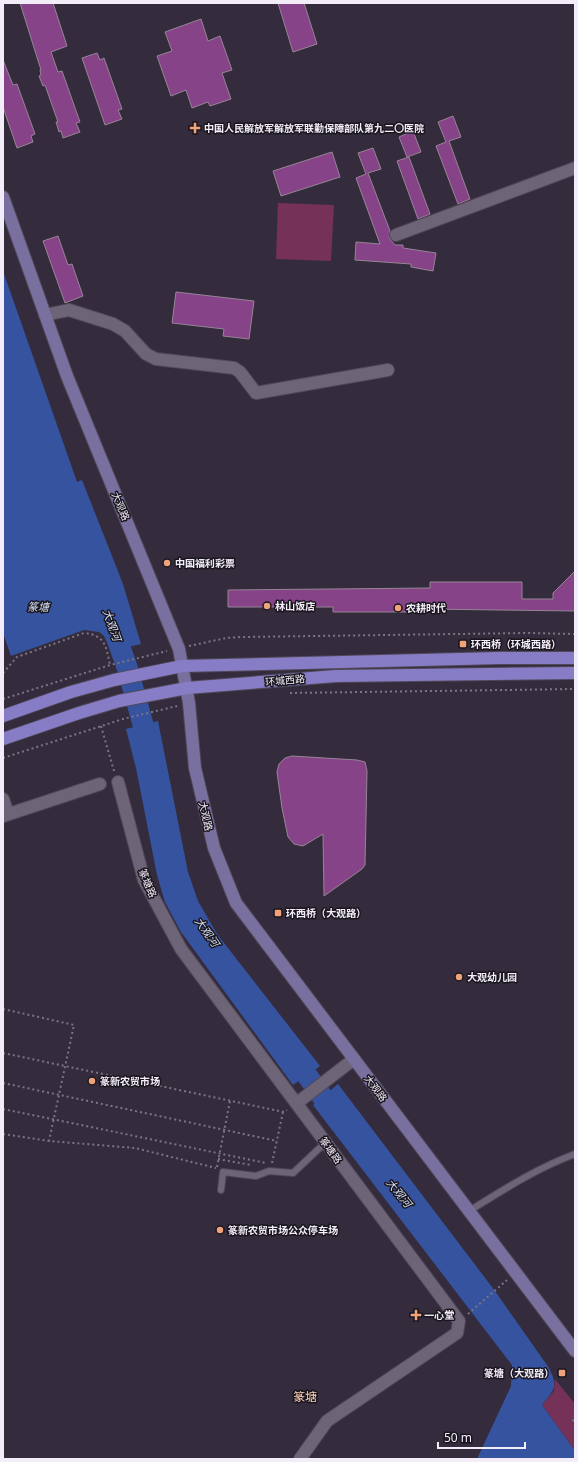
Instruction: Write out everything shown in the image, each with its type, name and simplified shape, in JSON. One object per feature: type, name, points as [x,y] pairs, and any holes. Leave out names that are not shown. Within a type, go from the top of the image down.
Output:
[{"type":"main road","name":"大观路","points":[[3,197],[67,376],[178,649],[187,688],[195,768],[214,848],[236,903],[575,1352]]},
{"type":"main road","name":"环城西路","points":[[3,716],[71,692],[147,672],[182,666],[483,658],[575,658]]},
{"type":"main road","name":"环城西路","points":[[3,739],[78,713],[152,694],[187,688],[336,676],[575,673]]},
{"type":"street","points":[[396,235],[575,168]]},
{"type":"street","points":[[45,315],[69,310],[113,324],[125,331],[146,354],[156,359],[234,368],[240,372],[256,393],[388,370]]},
{"type":"street","name":"篆塘路","points":[[118,782],[144,880],[181,949],[459,1321],[457,1333],[327,1421],[313,1438],[300,1459]]},
{"type":"street","points":[[3,799],[5,815],[100,784]]},
{"type":"street","points":[[297,1103],[354,1059]]},
{"type":"lane","points":[[221,1190],[223,1172],[256,1176],[269,1171],[293,1172],[326,1142]]},
{"type":"lane","points":[[469,1211],[516,1182],[559,1160],[575,1154]]},
{"type":"path","points":[[3,673],[17,657],[84,633],[93,634],[101,638],[107,649],[110,665]]},
{"type":"path","points":[[3,699],[110,665],[226,638],[575,634]]},
{"type":"path","points":[[285,693],[575,689]]},
{"type":"path","points":[[3,758],[123,719],[189,704]]},
{"type":"path","points":[[101,726],[118,782]]},
{"type":"path","points":[[3,1009],[74,1025],[50,1141]]},
{"type":"path","points":[[3,1053],[284,1112]]},
{"type":"path","points":[[3,1083],[277,1141]]},
{"type":"path","points":[[3,1134],[50,1141],[135,1148],[216,1168],[230,1101]]},
{"type":"path","points":[[270,1169],[284,1112],[297,1103]]},
{"type":"path","points":[[3,1109],[272,1164]]},
{"type":"path","points":[[218,1160],[255,1166]]},
{"type":"path","points":[[472,1311],[515,1273]]},
{"type":"path","points":[[575,1415],[573,1420],[575,1423]]},
{"type":"shaded area","points":[[278,203],[334,205],[331,261],[276,259]]},
{"type":"shaded area","points":[[555,1379],[575,1404],[575,1451],[542,1405],[554,1391]]},
{"type":"water","points":[[3,271],[77,482],[82,480],[123,584],[141,644],[111,651],[104,636],[99,632],[84,630],[11,656],[3,633]]},
{"type":"water","points":[[158,721],[188,872],[198,901],[217,934],[320,1066],[293,1085],[181,932],[165,902],[157,875],[136,768],[126,729]]},
{"type":"water","points":[[338,1084],[495,1291],[549,1368],[554,1380],[554,1388],[550,1396],[542,1405],[575,1451],[575,1459],[477,1459],[511,1386],[512,1365],[313,1105]]},
{"type":"building","points":[[20,3],[53,3],[67,46],[51,52],[58,72],[62,71],[80,122],[76,123],[80,132],[63,138],[61,131],[59,132],[56,122],[58,122],[45,85],[43,86],[39,76],[41,75],[41,70]]},
{"type":"building","points":[[278,3],[304,3],[317,44],[293,52]]},
{"type":"building","points":[[201,19],[208,41],[220,36],[232,70],[222,73],[231,99],[210,106],[208,102],[192,108],[186,90],[171,96],[157,56],[172,51],[165,32]]},
{"type":"building","points":[[97,53],[100,60],[104,58],[122,109],[118,110],[122,119],[105,125],[82,58]]},
{"type":"building","points":[[3,60],[13,85],[17,84],[35,134],[31,136],[33,142],[17,148],[3,107]]},
{"type":"building","points":[[453,116],[461,137],[449,141],[470,199],[458,204],[436,146],[446,142],[438,122]]},
{"type":"building","points":[[413,131],[421,152],[407,157],[399,137]]},
{"type":"building","points":[[373,148],[381,169],[368,173],[390,231],[389,238],[395,245],[403,245],[403,248],[436,253],[433,271],[411,267],[411,264],[355,260],[356,242],[380,244],[356,178],[366,174],[358,153]]},
{"type":"building","points":[[332,152],[340,177],[281,196],[273,171]]},
{"type":"building","points":[[409,157],[430,214],[418,219],[397,161]]},
{"type":"building","points":[[58,236],[68,265],[72,264],[83,296],[65,303],[43,241]]},
{"type":"building","points":[[176,292],[254,301],[249,339],[223,336],[224,329],[172,323]]},
{"type":"building","points":[[575,571],[575,611],[425,609],[425,612],[333,612],[333,607],[228,607],[228,590],[430,588],[430,582],[522,582],[522,599],[553,599],[553,593]]},
{"type":"building","points":[[292,756],[357,760],[365,762],[367,771],[365,865],[362,869],[324,896],[323,834],[303,846],[294,844],[288,837],[277,772],[279,764],[285,758]]},
{"type":"waterway","name":"大观河","points":[[111,622],[127,667],[151,753]]},
{"type":"waterway","name":"大观河","points":[[291,1053],[339,1120]]},
{"type":"place","name":"中国人民解放军解放军联勤保障部队第九二〇医院","points":[[195,128]]},
{"type":"place","name":"中国福利彩票","points":[[167,563]]},
{"type":"place","name":"林山饭店","points":[[267,606]]},
{"type":"place","name":"农耕时代","points":[[398,608]]},
{"type":"place","name":"环西桥（环城西路）","points":[[463,644]]},
{"type":"place","name":"环西桥（大观路）","points":[[278,913]]},
{"type":"place","name":"大观幼儿园","points":[[459,977]]},
{"type":"place","name":"篆新农贸市场","points":[[92,1081]]},
{"type":"place","name":"篆新农贸市场公众停车场","points":[[220,1230]]},
{"type":"place","name":"一心堂","points":[[416,1315]]},
{"type":"place","name":"篆塘（大观路）","points":[[562,1373]]},
{"type":"district","name":"篆塘","points":[[305,1397]]}]
